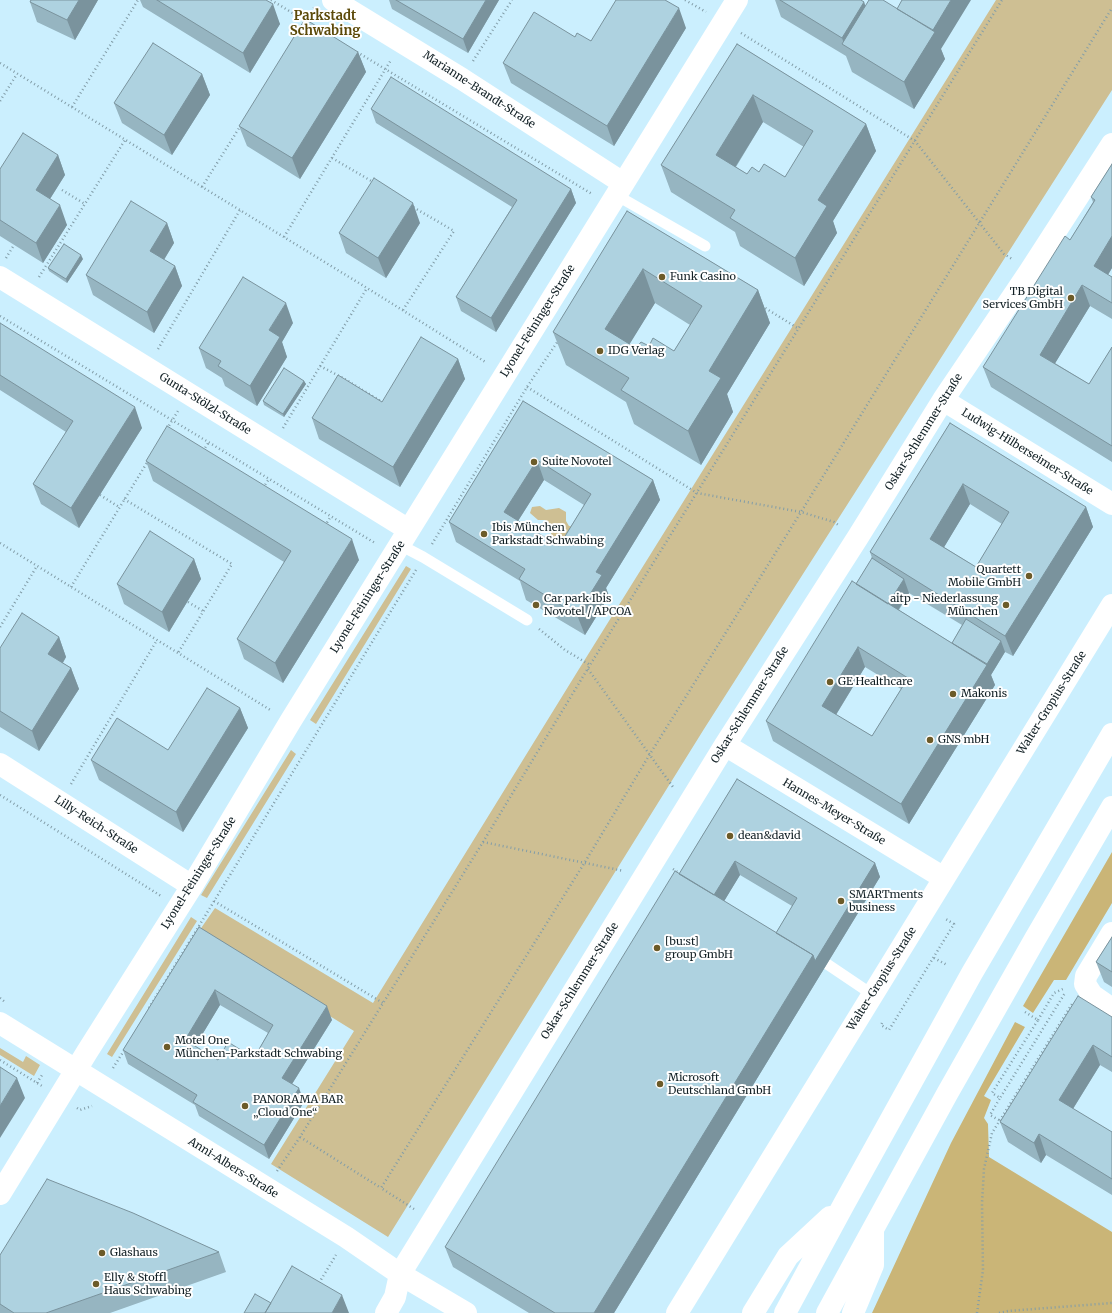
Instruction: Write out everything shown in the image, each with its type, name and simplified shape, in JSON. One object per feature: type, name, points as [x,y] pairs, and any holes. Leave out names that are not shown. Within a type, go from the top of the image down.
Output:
[{"type":"main road","name":"Lyonel-Feininger-Straße","points":[[0,1194],[192,886],[290,722],[737,0]]},
{"type":"main road","name":"Marianne-Brandt-Straße","points":[[324,3],[402,41],[462,79],[616,194]]},
{"type":"main road","name":"Oskar-Schlemmer-Straße","points":[[386,1313],[395,1297],[400,1274],[725,745],[858,537],[943,400],[1112,144]]},
{"type":"main road","name":"Gunta-Stölzl-Straße","points":[[0,277],[272,445],[401,543]]},
{"type":"main road","name":"Ludwig-Hilberseimer-Straße","points":[[943,400],[1112,504]]},
{"type":"main road","name":"Walter-Gropius-Straße","points":[[677,1313],[1112,605]]},
{"type":"main road","points":[[785,1313],[972,974],[1112,734]]},
{"type":"main road","name":"Hannes-Meyer-Straße","points":[[725,745],[944,878]]},
{"type":"main road","name":"Lilly-Reich-Straße","points":[[0,764],[192,886]]},
{"type":"main road","points":[[827,1313],[873,1227],[1031,946],[1112,807]]},
{"type":"main road","points":[[1112,933],[1086,976],[1085,984],[1092,995],[1112,1008]]},
{"type":"main road","name":"Anni-Albers-Straße","points":[[0,1023],[346,1237],[400,1274],[466,1313]]},
{"type":"main road","points":[[753,1313],[788,1256],[844,1204]]},
{"type":"main road","points":[[853,1313],[873,1265],[873,1227]]},
{"type":"lane","points":[[616,194],[705,246]]},
{"type":"lane","points":[[401,543],[527,620]]},
{"type":"lane","points":[[827,964],[873,994]]},
{"type":"path","points":[[72,107],[138,0]]},
{"type":"path","points":[[271,0],[312,25]]},
{"type":"path","points":[[462,79],[512,0]]},
{"type":"path","points":[[266,1188],[300,1137],[484,842],[590,665],[1002,0]]},
{"type":"path","points":[[302,28],[306,21],[324,3]]},
{"type":"path","points":[[381,1188],[585,862],[650,754],[1112,8]]},
{"type":"path","points":[[723,21],[915,141],[1004,254],[1030,270]]},
{"type":"path","points":[[284,238],[402,41]]},
{"type":"path","points":[[352,49],[515,148],[616,194]]},
{"type":"path","points":[[0,64],[403,310],[505,375],[528,387],[697,493],[801,512],[834,522],[858,537]]},
{"type":"path","points":[[0,101],[17,74]]},
{"type":"path","points":[[422,99],[425,94]]},
{"type":"path","points":[[202,187],[244,121]]},
{"type":"path","points":[[469,128],[473,123]]},
{"type":"path","points":[[28,294],[125,140]]},
{"type":"path","points":[[510,154],[515,148]]},
{"type":"path","points":[[332,158],[380,186]]},
{"type":"path","points":[[62,190],[85,204]]},
{"type":"path","points":[[403,310],[454,231],[406,203]]},
{"type":"path","points":[[147,368],[240,210]]},
{"type":"path","points":[[272,445],[367,288]]},
{"type":"path","points":[[759,304],[799,329]]},
{"type":"path","points":[[0,316],[331,516],[401,543]]},
{"type":"path","points":[[145,1015],[528,387],[561,336]]},
{"type":"path","points":[[320,366],[379,400],[376,406]]},
{"type":"path","points":[[164,434],[189,394]]},
{"type":"path","points":[[201,454],[209,442]]},
{"type":"path","points":[[71,587],[148,460]]},
{"type":"path","points":[[261,491],[269,479]]},
{"type":"path","points":[[100,495],[119,507]]},
{"type":"path","points":[[124,499],[232,564],[178,653]]},
{"type":"path","points":[[323,529],[331,516]]},
{"type":"path","points":[[0,543],[290,722]]},
{"type":"path","points":[[0,627],[37,566]]},
{"type":"path","points":[[188,602],[203,611]]},
{"type":"path","points":[[527,620],[565,650],[590,665]]},
{"type":"path","points":[[60,802],[157,640]]},
{"type":"path","points":[[588,670],[674,788],[691,800]]},
{"type":"path","points":[[0,795],[178,907]]},
{"type":"path","points":[[484,842],[624,870],[641,882]]},
{"type":"path","points":[[214,901],[383,1003]]},
{"type":"path","points":[[885,1019],[881,1025],[889,1030],[954,924],[944,919]]},
{"type":"path","points":[[934,958],[947,966]]},
{"type":"path","points":[[977,1313],[983,1270],[982,1203],[984,1169],[992,1133],[1085,984]]},
{"type":"path","points":[[999,1120],[990,1115],[1070,986],[1054,994],[992,1093],[1000,1098]]},
{"type":"path","points":[[1025,1012],[1038,1020]]},
{"type":"path","points":[[113,1068],[125,1048]]},
{"type":"path","points":[[300,1137],[415,1210]]},
{"type":"path","points":[[318,1286],[346,1237]]},
{"type":"path","points":[[999,1313],[1112,1303]]},
{"type":"shaded area","points":[[996,0],[1112,0],[1112,90],[704,729],[388,1237],[271,1164],[354,1031],[197,934],[215,908],[373,1003],[579,669]]},
{"type":"shaded area","points":[[540,506],[546,510],[559,508],[566,512],[566,521],[569,526],[577,527],[565,549],[559,544],[553,542],[551,534],[552,526],[545,520],[538,520],[530,513],[532,507]]},
{"type":"shaded area","points":[[406,566],[411,569],[316,724],[310,720]]},
{"type":"shaded area","points":[[291,750],[296,754],[207,898],[201,895]]},
{"type":"shaded area","points":[[1112,852],[1112,903],[1066,980],[1054,980],[1033,1013],[1023,1006]]},
{"type":"shaded area","points":[[191,917],[197,921],[112,1057],[107,1054]]},
{"type":"shaded area","points":[[1015,1022],[1025,1027],[984,1096],[991,1100],[984,1118],[988,1124],[989,1157],[1112,1232],[1112,1313],[872,1313],[951,1143]]},
{"type":"shaded area","points":[[0,1048],[23,1062],[26,1056],[40,1065],[34,1076],[0,1055]]},
{"type":"building","points":[[31,0],[79,0],[67,20],[30,2]]},
{"type":"building","points":[[157,0],[266,0],[273,4],[243,53]]},
{"type":"building","points":[[396,0],[486,0],[463,39]]},
{"type":"building","points":[[616,0],[665,0],[679,8],[607,126],[503,63],[534,12],[575,37],[577,33],[591,41]]},
{"type":"building","points":[[780,0],[861,0],[864,2],[842,38]]},
{"type":"building","points":[[869,0],[883,0],[935,32],[904,82],[842,44]]},
{"type":"building","points":[[902,0],[951,0],[933,30],[897,9]]},
{"type":"building","points":[[305,19],[358,52],[292,158],[239,126]]},
{"type":"building","points":[[153,43],[202,74],[164,135],[114,103]]},
{"type":"building","points":[[737,44],[866,124],[818,200],[827,206],[795,258],[730,218],[735,210],[661,165]],"holes":[[[753,95],[813,131],[785,177],[764,164],[759,172],[752,167],[747,174],[716,155]]]},
{"type":"building","points":[[391,77],[571,189],[491,318],[456,297],[517,200],[371,109]]},
{"type":"building","points":[[23,133],[58,155],[36,190],[60,205],[36,243],[0,220],[0,169]]},
{"type":"building","points":[[1112,164],[1112,236],[1094,266],[1112,277],[1112,303],[1082,285],[1040,355],[1089,384],[1112,347],[1112,446],[983,367],[1065,236],[1070,240],[1095,200],[1091,197]]},
{"type":"building","points":[[374,178],[413,203],[378,258],[339,233]]},
{"type":"building","points":[[131,201],[167,223],[150,251],[175,266],[147,312],[86,275]]},
{"type":"building","points":[[627,211],[758,290],[709,371],[721,378],[688,431],[621,390],[629,378],[553,332]],"holes":[[[643,269],[702,306],[674,351],[653,338],[649,346],[641,342],[636,348],[605,329]]]},
{"type":"building","points":[[64,244],[81,255],[66,279],[48,268]]},
{"type":"building","points":[[243,277],[286,303],[269,330],[280,337],[250,386],[218,366],[221,361],[199,348]]},
{"type":"building","points":[[0,323],[135,407],[71,508],[33,484],[73,421],[0,375]]},
{"type":"building","points":[[421,337],[458,359],[393,467],[312,418],[338,375],[382,402]]},
{"type":"building","points":[[284,368],[304,381],[283,414],[263,401]]},
{"type":"building","points":[[523,401],[653,480],[596,572],[602,575],[577,615],[519,579],[525,569],[449,522]],"holes":[[[537,460],[591,494],[559,546],[504,512]]]},
{"type":"building","points":[[950,423],[1086,507],[1005,636],[870,552]],"holes":[[[963,484],[1009,512],[976,567],[930,539]]]},
{"type":"building","points":[[167,426],[352,539],[275,663],[237,639],[291,551],[146,461]]},
{"type":"building","points":[[150,531],[194,559],[162,612],[117,584]]},
{"type":"building","points":[[872,558],[904,579],[888,604],[856,584]]},
{"type":"building","points":[[852,581],[987,665],[901,804],[766,721]],"holes":[[[858,647],[908,678],[872,736],[822,706]]]},
{"type":"building","points":[[22,613],[59,637],[48,654],[71,668],[32,731],[0,711],[0,648]]},
{"type":"building","points":[[966,619],[1001,641],[987,664],[952,643]]},
{"type":"building","points":[[207,688],[240,708],[176,812],[91,760],[117,718],[168,750]]},
{"type":"building","points":[[737,779],[875,863],[815,961],[813,955],[776,933],[797,898],[735,861],[714,895],[679,874]]},
{"type":"building","name":"Microsoft Deutschland GmbH","points":[[675,871],[813,955],[594,1313],[555,1313],[445,1247]]},
{"type":"building","name":"Motel One München-Parkstadt Schwabing","points":[[199,927],[327,1006],[282,1078],[299,1088],[264,1145],[193,1102],[197,1095],[123,1050]],"holes":[[[215,990],[273,1025],[254,1058],[228,1042],[218,1060],[185,1040]]]},
{"type":"building","points":[[1112,937],[1112,972],[1096,962]]},
{"type":"building","points":[[1078,996],[1112,1017],[1112,1057],[1093,1045],[1059,1100],[1112,1132],[1112,1179],[1039,1134],[1034,1143],[1000,1122]]},
{"type":"building","points":[[0,1067],[17,1078],[0,1106]]},
{"type":"building","name":"Glashaus","points":[[47,1179],[133,1213],[219,1252],[46,1313],[14,1313],[0,1304],[0,1255]]},
{"type":"building","points":[[292,1266],[342,1295],[332,1313],[265,1313]]},
{"type":"building","points":[[255,1294],[271,1303],[265,1313],[244,1313]]},
{"type":"place","name":"Funk Casino","points":[[662,277]]},
{"type":"place","name":"TB Digital Services GmbH","points":[[1071,298]]},
{"type":"place","name":"IDG Verlag","points":[[600,351]]},
{"type":"place","name":"Suite Novotel","points":[[534,462]]},
{"type":"place","name":"Ibis München Parkstadt Schwabing","points":[[484,534]]},
{"type":"place","name":"Quartett Mobile GmbH","points":[[1029,576]]},
{"type":"place","name":"Car park Ibis Novotel / APCOA","points":[[536,605]]},
{"type":"place","name":"aitp - Niederlassung München","points":[[1006,605]]},
{"type":"place","name":"GE Healthcare","points":[[830,682]]},
{"type":"place","name":"Makonis","points":[[953,694]]},
{"type":"place","name":"GNS mbH","points":[[930,740]]},
{"type":"place","name":"dean&david","points":[[730,836]]},
{"type":"place","name":"SMARTments business","points":[[841,901]]},
{"type":"place","name":"[bu:st] group GmbH","points":[[657,948]]},
{"type":"place","name":"Motel One München-Parkstadt Schwabing","points":[[167,1047]]},
{"type":"place","name":"Microsoft Deutschland GmbH","points":[[660,1084]]},
{"type":"place","name":"PANORAMA BAR „Cloud One“","points":[[245,1106]]},
{"type":"place","name":"Glashaus","points":[[102,1253]]},
{"type":"place","name":"Elly & Stoffl Haus Schwabing","points":[[96,1284]]},
{"type":"district","name":"Parkstadt Schwabing","points":[[325,24]]}]
